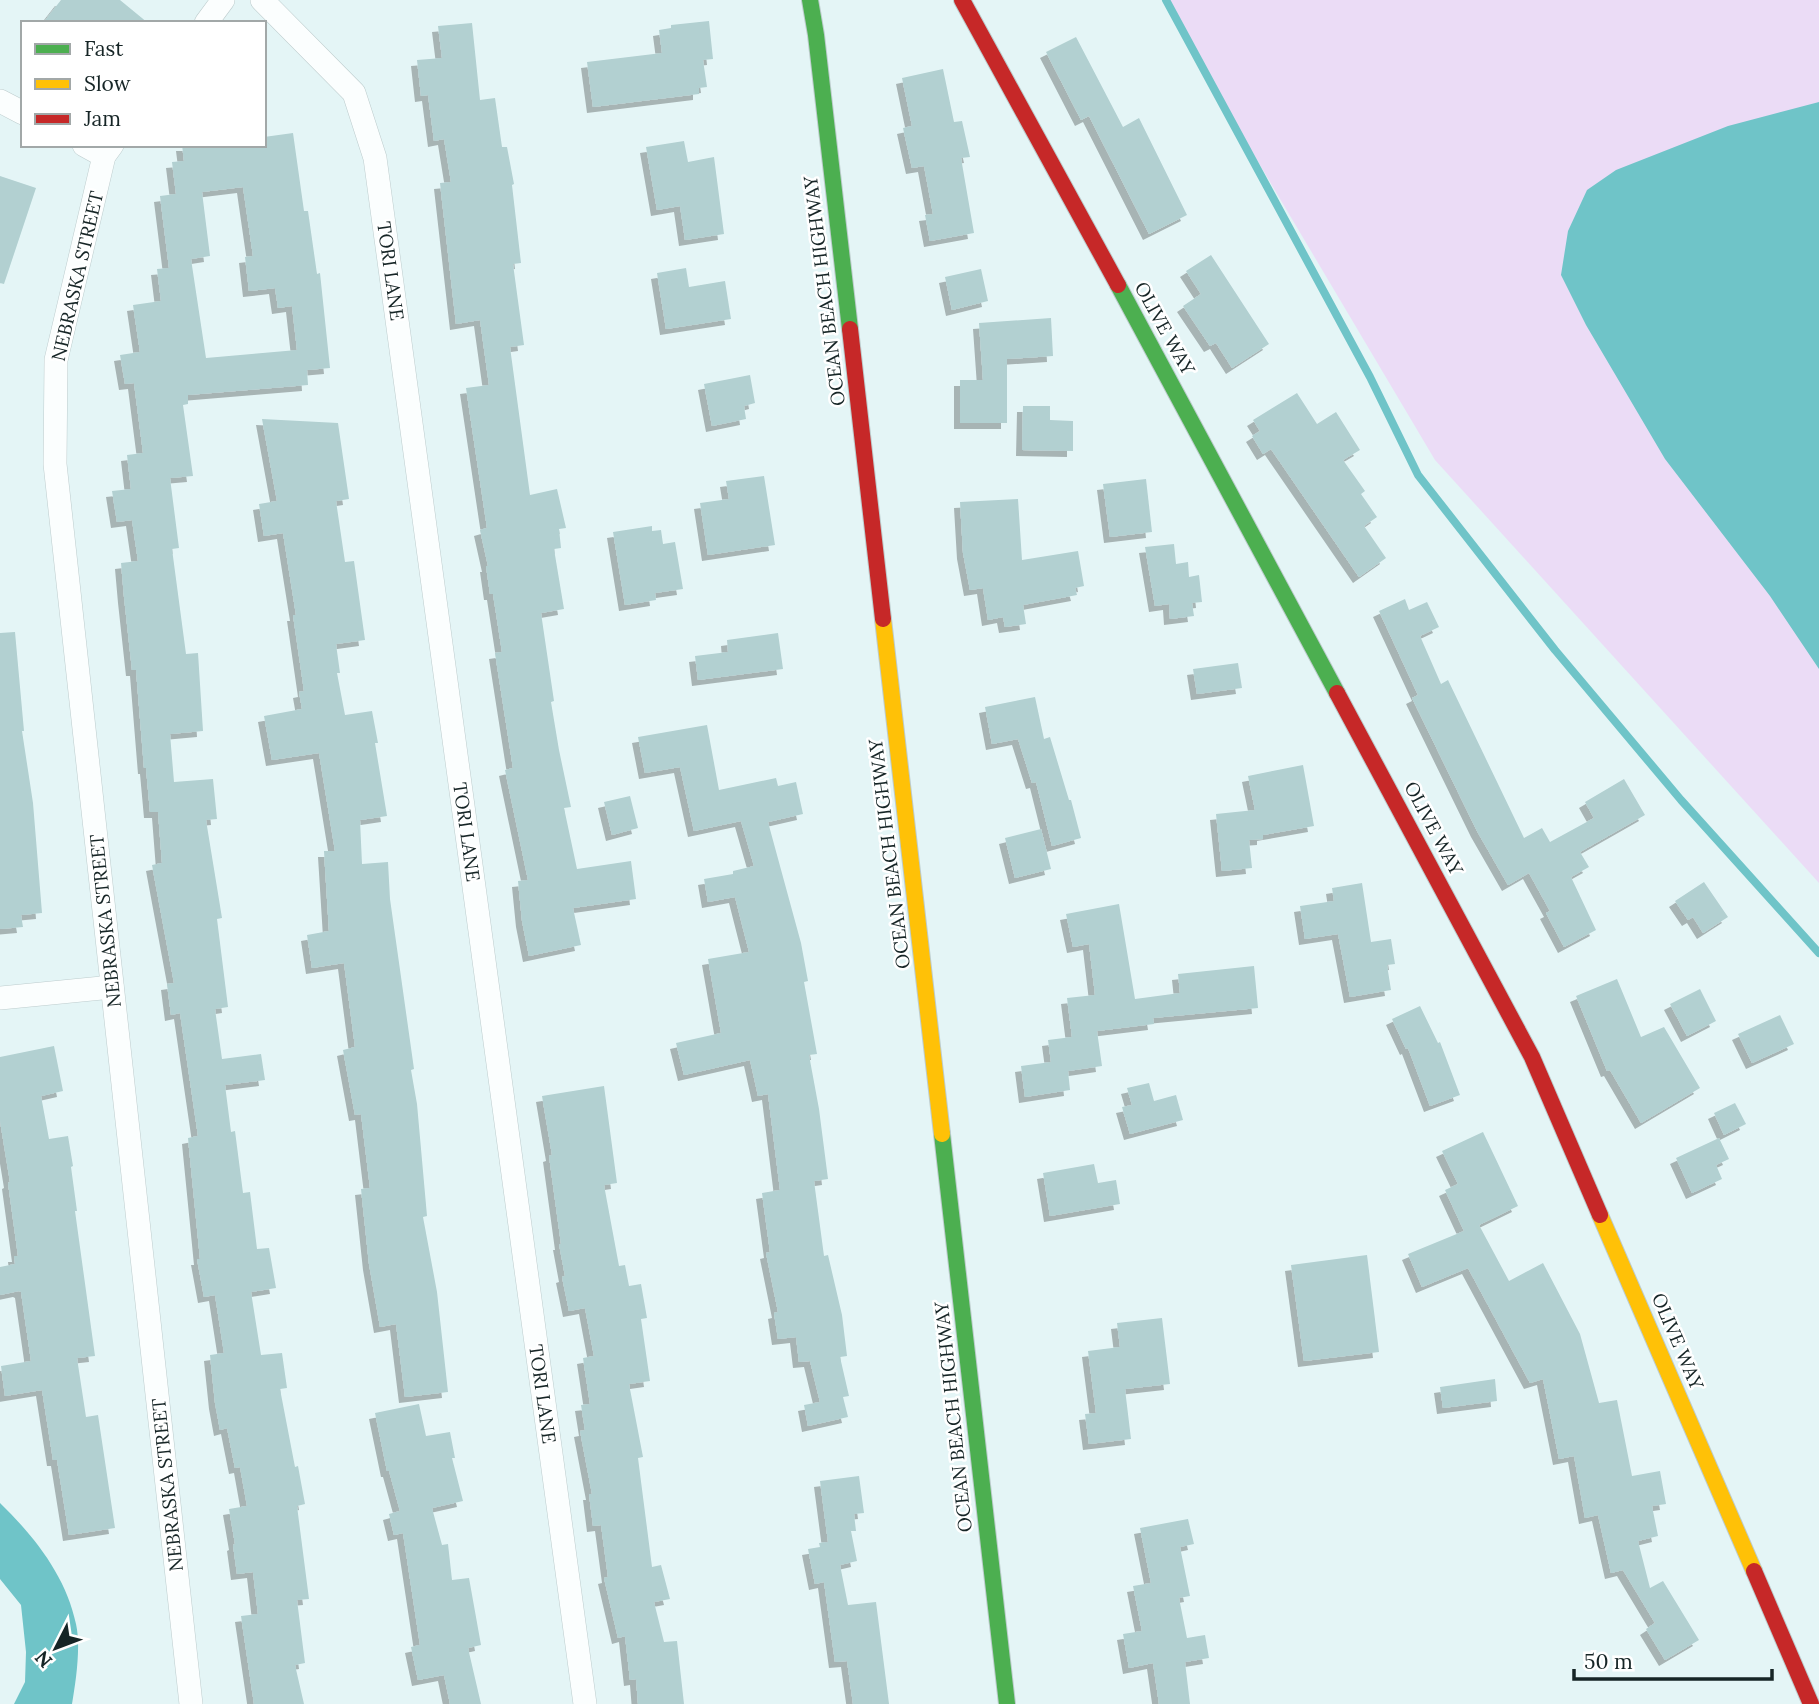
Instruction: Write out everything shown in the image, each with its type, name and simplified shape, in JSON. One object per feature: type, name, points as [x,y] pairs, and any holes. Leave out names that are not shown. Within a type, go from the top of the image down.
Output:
[{"type":"street","points":[[207,21],[223,0]]},
{"type":"street","name":"TORI LANE","points":[[262,0],[354,93],[375,158],[585,1704]]},
{"type":"street","name":"OCEAN BEACH HIGHWAY","points":[[810,0],[1007,1704]]},
{"type":"street","name":"OLIVE WAY","points":[[962,0],[1199,434],[1532,1057],[1811,1704]]},
{"type":"street","points":[[0,102],[21,112]]},
{"type":"street","name":"NEBRASKA STREET","points":[[100,149],[56,360],[55,464],[191,1704]]},
{"type":"street","points":[[0,998],[112,987]]},
{"type":"shaded area","points":[[1162,0],[1819,0],[1819,883],[1435,460]]},
{"type":"water","points":[[1819,102],[1819,669],[1770,596],[1665,459],[1586,325],[1561,275],[1568,231],[1587,190],[1616,170],[1728,126]]},
{"type":"water","points":[[0,1503],[36,1543],[65,1589],[76,1624],[78,1643],[72,1704],[14,1704],[25,1682],[26,1652],[21,1605],[0,1579]]},
{"type":"building","points":[[61,0],[120,0],[146,21],[45,21]]},
{"type":"building","points":[[709,21],[713,59],[703,60],[707,87],[699,88],[699,94],[593,107],[587,62],[662,53],[659,30],[671,28],[671,25]]},
{"type":"building","points":[[472,23],[480,100],[495,98],[502,147],[507,147],[514,184],[521,263],[513,264],[524,345],[510,347],[530,495],[557,489],[566,528],[559,529],[561,548],[554,549],[564,609],[541,613],[554,701],[551,702],[571,807],[564,808],[577,869],[631,861],[636,899],[573,908],[581,945],[529,956],[518,881],[528,880],[505,770],[513,768],[495,653],[502,652],[480,530],[487,528],[466,388],[489,385],[480,320],[456,324],[440,183],[451,182],[444,139],[434,141],[428,95],[421,96],[417,60],[442,58],[438,26]]},
{"type":"building","points":[[1076,37],[1123,127],[1139,118],[1187,215],[1149,234],[1089,116],[1081,120],[1046,52]]},
{"type":"building","points":[[943,69],[954,122],[962,121],[970,157],[961,158],[974,233],[930,241],[925,215],[933,214],[924,166],[912,168],[903,128],[912,126],[902,78]]},
{"type":"building","points":[[293,133],[304,211],[308,211],[317,274],[320,273],[330,368],[307,370],[308,385],[188,395],[188,404],[183,405],[193,476],[170,478],[179,548],[172,549],[186,654],[198,653],[203,731],[170,734],[174,782],[213,779],[217,819],[206,820],[222,918],[217,919],[228,1007],[215,1009],[222,1059],[261,1054],[265,1080],[225,1085],[231,1132],[235,1131],[243,1193],[250,1192],[257,1249],[269,1248],[276,1288],[251,1292],[261,1355],[282,1353],[287,1388],[280,1389],[305,1504],[297,1506],[309,1599],[297,1600],[305,1663],[295,1665],[304,1704],[254,1704],[241,1616],[258,1614],[253,1572],[237,1574],[229,1509],[247,1506],[240,1467],[235,1468],[227,1428],[220,1430],[215,1403],[210,1355],[224,1353],[215,1295],[204,1297],[197,1259],[200,1259],[188,1138],[198,1136],[180,1013],[171,1015],[167,984],[174,983],[152,865],[162,863],[158,812],[150,812],[136,670],[132,670],[124,597],[121,563],[138,561],[132,520],[117,522],[112,491],[131,489],[127,455],[143,453],[134,383],[125,384],[120,355],[140,352],[133,305],[161,301],[157,269],[169,268],[160,196],[176,194],[172,162],[184,161],[182,147],[266,147],[266,137]],"holes":[[[243,187],[253,256],[245,257],[249,291],[275,288],[278,308],[292,306],[297,350],[206,358],[191,259],[210,256],[202,192]]]},
{"type":"building","points":[[684,141],[688,162],[714,157],[724,234],[685,240],[680,206],[657,210],[646,147]]},
{"type":"building","points":[[0,176],[36,188],[4,284],[0,283]]},
{"type":"building","points":[[1211,255],[1269,344],[1232,368],[1216,343],[1210,346],[1183,306],[1201,294],[1186,271]]},
{"type":"building","points":[[686,268],[689,287],[725,281],[731,319],[666,329],[657,273]]},
{"type":"building","points":[[981,269],[988,301],[952,310],[945,277]]},
{"type":"building","points":[[1051,318],[1053,356],[1007,359],[1007,423],[960,423],[960,380],[983,380],[979,323]]},
{"type":"building","points":[[750,375],[755,403],[744,406],[746,419],[712,426],[704,384]]},
{"type":"building","points":[[1297,393],[1317,424],[1336,412],[1360,450],[1343,460],[1365,491],[1361,494],[1377,517],[1364,526],[1386,558],[1359,577],[1271,449],[1263,454],[1252,436],[1260,431],[1253,420]]},
{"type":"building","points":[[1023,406],[1050,406],[1050,420],[1073,421],[1073,451],[1022,450]]},
{"type":"building","points":[[262,419],[338,423],[349,499],[336,501],[345,562],[354,561],[365,640],[336,644],[340,673],[337,673],[345,715],[372,711],[378,743],[375,743],[387,816],[360,820],[362,864],[388,862],[390,899],[414,1069],[411,1070],[417,1104],[427,1216],[423,1217],[437,1292],[448,1392],[405,1397],[396,1324],[380,1327],[369,1264],[361,1189],[370,1188],[361,1114],[355,1115],[343,1050],[355,1047],[344,963],[312,968],[307,935],[329,931],[324,851],[335,851],[319,753],[272,760],[264,716],[302,709],[299,692],[304,691],[283,533],[264,536],[259,504],[277,501]]},
{"type":"building","points":[[764,476],[775,545],[708,555],[700,503],[729,499],[726,481]]},
{"type":"building","points":[[1146,479],[1152,532],[1110,537],[1103,484]]},
{"type":"building","points":[[1018,499],[1022,560],[1078,551],[1084,586],[1075,588],[1077,595],[1023,605],[1026,624],[1005,627],[1003,617],[988,620],[983,588],[970,590],[963,553],[960,502]]},
{"type":"building","points":[[652,526],[652,531],[661,530],[663,544],[675,542],[683,589],[655,593],[656,600],[625,605],[613,532]]},
{"type":"building","points":[[1174,544],[1176,564],[1188,562],[1189,577],[1199,575],[1202,602],[1192,603],[1194,616],[1170,619],[1169,604],[1155,606],[1145,547]]},
{"type":"building","points":[[1405,599],[1409,610],[1427,602],[1439,627],[1420,636],[1441,684],[1448,680],[1524,838],[1542,828],[1550,842],[1594,818],[1585,802],[1624,779],[1645,815],[1580,852],[1589,867],[1571,877],[1596,930],[1564,947],[1546,913],[1550,911],[1529,873],[1508,885],[1477,831],[1412,698],[1418,695],[1379,611]]},
{"type":"building","points":[[15,632],[22,731],[33,803],[42,913],[21,915],[23,927],[0,929],[0,633]]},
{"type":"building","points":[[778,633],[783,669],[698,680],[695,656],[728,652],[727,640]]},
{"type":"building","points":[[1238,663],[1242,688],[1197,694],[1193,669]]},
{"type":"building","points":[[1035,697],[1044,739],[1050,737],[1081,838],[1052,846],[1036,782],[1032,783],[1018,739],[992,744],[985,707]]},
{"type":"building","points":[[707,725],[719,790],[776,778],[778,786],[796,782],[803,814],[768,822],[801,943],[808,981],[804,982],[817,1054],[809,1055],[828,1179],[814,1181],[824,1256],[828,1255],[842,1315],[847,1356],[840,1357],[849,1396],[843,1397],[848,1417],[808,1426],[804,1405],[820,1402],[810,1361],[799,1362],[796,1337],[778,1339],[774,1313],[778,1312],[766,1253],[770,1252],[762,1193],[780,1190],[768,1094],[758,1096],[750,1060],[684,1075],[676,1043],[721,1033],[708,959],[749,952],[735,897],[708,902],[704,879],[733,874],[733,871],[754,866],[741,821],[694,831],[680,767],[645,773],[638,737]]},
{"type":"building","points":[[1303,765],[1314,826],[1249,840],[1252,868],[1222,871],[1216,814],[1255,810],[1248,776]]},
{"type":"building","points":[[630,796],[638,828],[612,835],[604,802]]},
{"type":"building","points":[[1041,829],[1051,869],[1015,878],[1005,838]]},
{"type":"building","points":[[1704,882],[1728,917],[1703,933],[1693,917],[1688,920],[1675,901]]},
{"type":"building","points":[[1362,883],[1371,942],[1391,939],[1395,964],[1387,965],[1391,990],[1350,997],[1338,934],[1305,939],[1300,906],[1334,901],[1332,888]]},
{"type":"building","points":[[1119,904],[1135,999],[1180,993],[1178,974],[1254,966],[1258,1008],[1153,1018],[1154,1024],[1097,1031],[1102,1066],[1068,1071],[1070,1090],[1025,1097],[1021,1066],[1051,1062],[1048,1040],[1072,1037],[1067,998],[1095,995],[1089,944],[1073,947],[1066,914]]},
{"type":"building","points":[[1617,979],[1641,1037],[1664,1027],[1700,1088],[1641,1123],[1610,1070],[1607,1071],[1576,996]]},
{"type":"building","points":[[1700,989],[1716,1021],[1687,1036],[1670,1004]]},
{"type":"building","points":[[1420,1006],[1438,1043],[1440,1042],[1460,1095],[1430,1106],[1408,1048],[1406,1049],[1392,1019]]},
{"type":"building","points":[[1780,1015],[1794,1044],[1752,1063],[1738,1034]]},
{"type":"building","points":[[54,1046],[63,1091],[41,1096],[49,1139],[68,1136],[73,1166],[75,1211],[95,1356],[77,1358],[86,1417],[98,1415],[115,1528],[69,1535],[42,1390],[5,1396],[1,1366],[31,1361],[21,1292],[0,1295],[0,1267],[15,1264],[14,1256],[18,1256],[0,1121],[0,1057]]},
{"type":"building","points":[[1149,1083],[1154,1101],[1176,1095],[1183,1120],[1130,1134],[1122,1107],[1132,1105],[1127,1088]]},
{"type":"building","points":[[604,1086],[617,1183],[604,1185],[619,1266],[625,1265],[629,1286],[641,1284],[647,1318],[641,1319],[650,1381],[629,1384],[643,1457],[638,1458],[652,1567],[661,1565],[670,1599],[654,1602],[664,1642],[677,1641],[684,1704],[638,1704],[636,1679],[630,1680],[625,1636],[618,1638],[604,1578],[608,1577],[601,1525],[593,1526],[589,1494],[592,1494],[580,1431],[585,1430],[581,1405],[590,1404],[583,1358],[594,1356],[585,1308],[569,1311],[562,1277],[565,1276],[549,1156],[552,1155],[542,1096]]},
{"type":"building","points":[[1735,1103],[1746,1124],[1724,1135],[1714,1113]]},
{"type":"building","points":[[1483,1132],[1518,1206],[1479,1225],[1509,1281],[1543,1263],[1580,1334],[1599,1403],[1617,1400],[1632,1476],[1660,1471],[1666,1504],[1652,1506],[1658,1536],[1638,1541],[1650,1588],[1663,1581],[1699,1640],[1665,1660],[1646,1629],[1655,1623],[1623,1570],[1611,1573],[1598,1515],[1585,1518],[1574,1456],[1559,1459],[1543,1379],[1530,1383],[1468,1268],[1422,1287],[1408,1254],[1464,1231],[1445,1190],[1458,1184],[1442,1151]]},
{"type":"building","points":[[1719,1138],[1729,1159],[1716,1165],[1722,1179],[1692,1193],[1676,1158]]},
{"type":"building","points":[[1094,1164],[1098,1183],[1116,1180],[1120,1204],[1050,1216],[1043,1173]]},
{"type":"building","points":[[1367,1255],[1379,1352],[1304,1361],[1291,1265]]},
{"type":"building","points":[[1162,1318],[1170,1384],[1125,1389],[1131,1439],[1089,1444],[1085,1414],[1096,1413],[1088,1351],[1120,1347],[1117,1323]]},
{"type":"building","points":[[1495,1379],[1497,1401],[1443,1408],[1440,1387]]},
{"type":"building","points":[[419,1404],[426,1436],[450,1432],[455,1458],[452,1458],[463,1501],[432,1508],[442,1545],[448,1544],[452,1580],[469,1578],[481,1645],[468,1648],[481,1704],[450,1704],[444,1675],[418,1680],[411,1647],[420,1645],[403,1533],[394,1535],[389,1514],[400,1511],[387,1471],[375,1413]]},
{"type":"building","points":[[859,1476],[864,1513],[854,1514],[856,1531],[851,1531],[857,1561],[840,1565],[848,1605],[876,1602],[889,1704],[853,1704],[847,1661],[835,1662],[824,1582],[815,1584],[808,1549],[828,1542],[820,1481]]},
{"type":"building","points":[[1188,1519],[1194,1544],[1180,1547],[1190,1596],[1179,1598],[1187,1638],[1205,1635],[1209,1658],[1185,1662],[1190,1704],[1159,1704],[1153,1663],[1129,1668],[1123,1634],[1142,1631],[1133,1586],[1151,1583],[1140,1528]]},
{"type":"waterway","points":[[1166,0],[1370,377],[1418,475],[1555,650],[1681,800],[1819,953]]},
{"type":"traffic: fast","points":[[810,0],[850,329]]},
{"type":"traffic: fast","points":[[1118,285],[1337,693]]},
{"type":"traffic: fast","points":[[942,1134],[1007,1704]]},
{"type":"traffic: slow","points":[[883,619],[942,1134]]},
{"type":"traffic: slow","points":[[1600,1215],[1754,1571]]},
{"type":"traffic: jam","points":[[962,0],[1118,285]]},
{"type":"traffic: jam","points":[[850,329],[883,619]]},
{"type":"traffic: jam","points":[[1337,693],[1532,1057],[1600,1215]]},
{"type":"traffic: jam","points":[[1754,1571],[1811,1704]]}]
